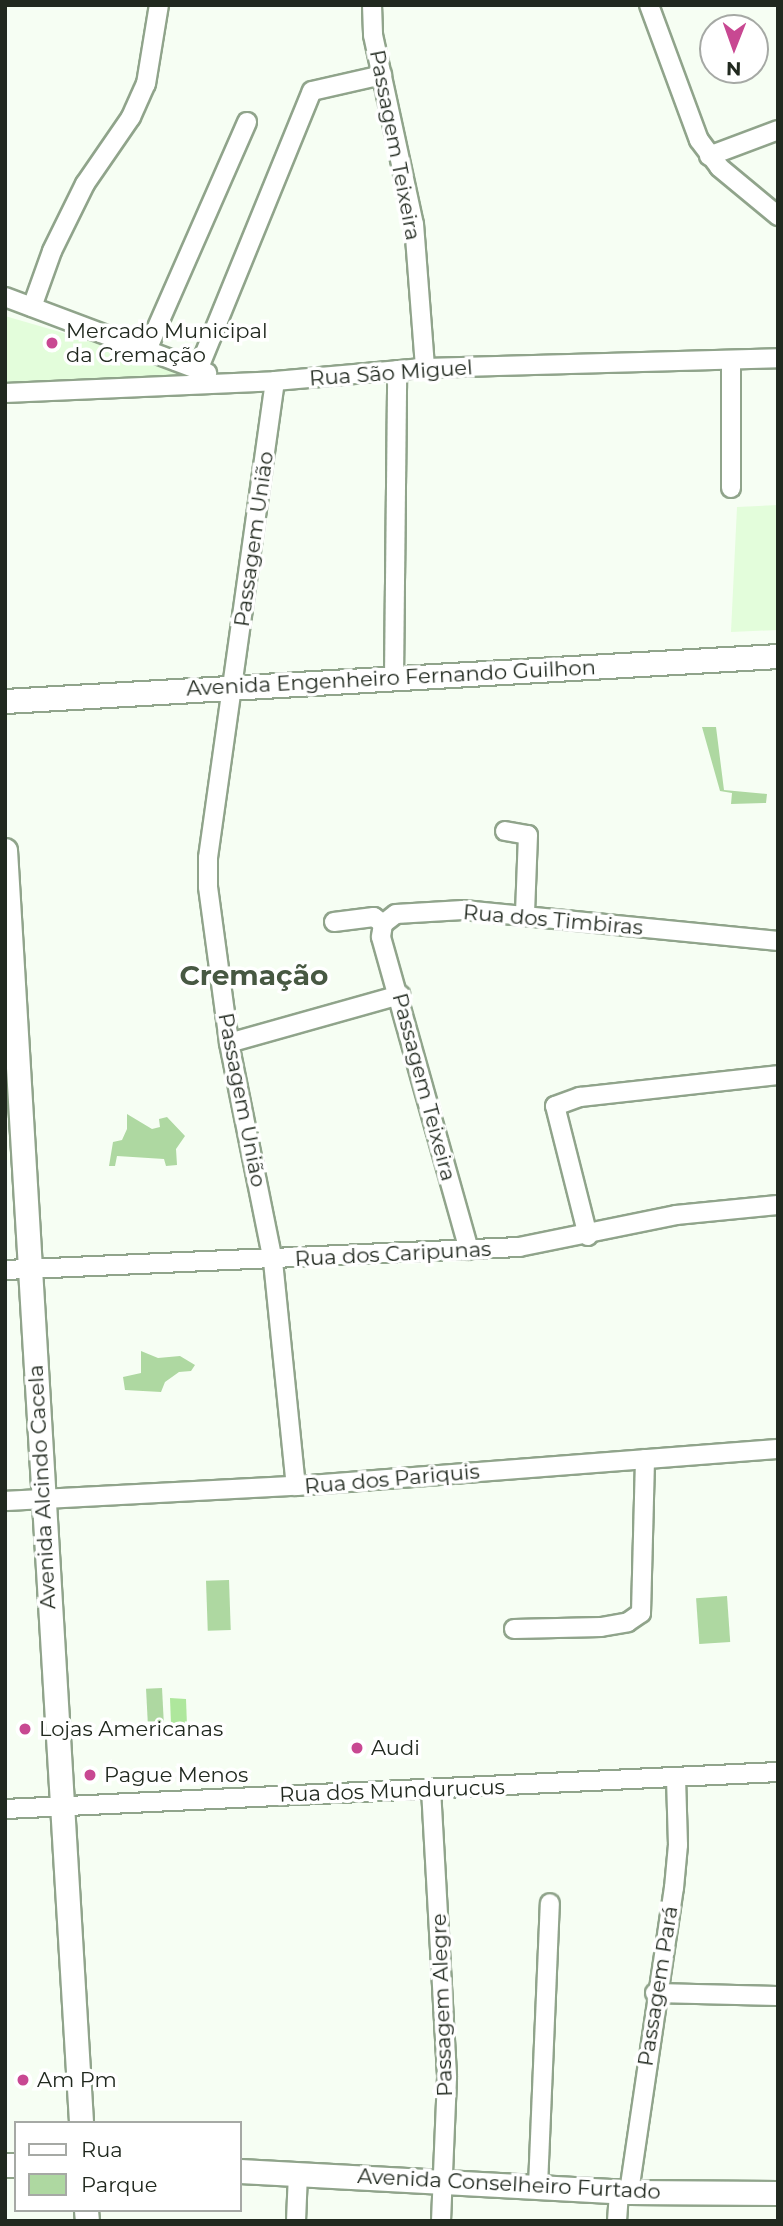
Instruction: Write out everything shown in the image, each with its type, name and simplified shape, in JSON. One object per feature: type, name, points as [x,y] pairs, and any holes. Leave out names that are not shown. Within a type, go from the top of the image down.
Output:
[{"type":"main road","name":"Avenida Engenheiro Fernando Guilhon","points":[[5,701],[778,656]]},
{"type":"main road","name":"Avenida Alcindo Cacela","points":[[5,850],[7,956],[30,1270],[80,2121]]},
{"type":"main road","name":"Avenida Conselheiro Furtado","points":[[242,2171],[624,2192],[778,2193]]},
{"type":"street","points":[[32,307],[52,251],[85,184],[131,117],[146,84],[159,5]]},
{"type":"street","name":"Passagem Teixeira","points":[[372,5],[382,75],[414,225],[425,368]]},
{"type":"street","points":[[649,5],[690,119],[709,156],[778,216]]},
{"type":"street","points":[[198,370],[312,92],[382,75]]},
{"type":"street","points":[[147,350],[247,122]]},
{"type":"street","points":[[709,156],[778,130]]},
{"type":"street","points":[[5,297],[230,383]]},
{"type":"street","name":"Rua São Miguel","points":[[5,393],[275,381],[425,368],[778,358]]},
{"type":"street","points":[[731,360],[731,488]]},
{"type":"street","points":[[394,678],[397,370]]},
{"type":"street","name":"Passagem União","points":[[275,381],[208,858],[229,1043],[273,1261],[296,1486]]},
{"type":"street","points":[[505,831],[528,835],[525,914]]},
{"type":"street","name":"Rua dos Timbiras","points":[[334,922],[374,917],[383,924],[396,914],[410,912],[525,914],[778,941]]},
{"type":"street","name":"Passagem Teixeira","points":[[383,924],[381,937],[400,995],[469,1250]]},
{"type":"street","points":[[229,1043],[400,995]]},
{"type":"street","points":[[588,1236],[555,1106],[580,1097],[778,1075]]},
{"type":"street","name":"Rua dos Caripunas","points":[[5,1270],[273,1261],[469,1250],[588,1236],[676,1215],[778,1205]]},
{"type":"street","name":"Rua dos Pariquis","points":[[5,1501],[296,1486],[778,1449]]},
{"type":"street","points":[[514,1629],[601,1626],[628,1622],[641,1613],[645,1459]]},
{"type":"street","name":"Rua dos Mundurucus","points":[[5,1809],[676,1779],[778,1772]]},
{"type":"street","name":"Passagem Pará","points":[[617,2221],[624,2192],[678,1845],[676,1779]]},
{"type":"street","name":"Passagem Alegre","points":[[431,1789],[447,2066],[441,2221]]},
{"type":"street","points":[[538,2186],[550,1903]]},
{"type":"street","points":[[655,1993],[778,1996]]},
{"type":"street","points":[[296,2221],[298,2173]]},
{"type":"shaded area","name":"Mercado Municipal da Cremação","points":[[5,316],[191,370],[190,379],[5,387]]},
{"type":"shaded area","points":[[778,505],[778,630],[731,632],[737,507]]},
{"type":"shaded area","points":[[170,1698],[186,1699],[187,1726],[171,1724]]},
{"type":"green space","points":[[702,727],[716,727],[724,790],[767,794],[766,803],[731,804],[732,793],[720,791]]},
{"type":"green space","points":[[127,1114],[152,1129],[160,1127],[159,1119],[167,1117],[185,1136],[176,1149],[177,1165],[166,1166],[164,1159],[117,1156],[115,1166],[109,1166],[113,1142],[122,1140],[127,1129]]},
{"type":"green space","points":[[141,1351],[158,1358],[180,1356],[195,1365],[191,1371],[179,1372],[165,1382],[161,1392],[125,1390],[123,1377],[141,1373]]},
{"type":"green space","points":[[229,1580],[231,1630],[208,1631],[206,1581]]},
{"type":"green space","points":[[727,1596],[730,1642],[699,1644],[696,1598]]},
{"type":"green space","points":[[162,1688],[164,1723],[148,1724],[146,1689]]},
{"type":"place","name":"Mercado Municipal da Cremação","points":[[52,343]]},
{"type":"place","name":"Lojas Americanas","points":[[25,1729]]},
{"type":"place","name":"Audi","points":[[357,1748]]},
{"type":"place","name":"Pague Menos","points":[[90,1775]]},
{"type":"place","name":"Am Pm","points":[[23,2080]]},
{"type":"district","name":"Cremação","points":[[254,975]]}]
